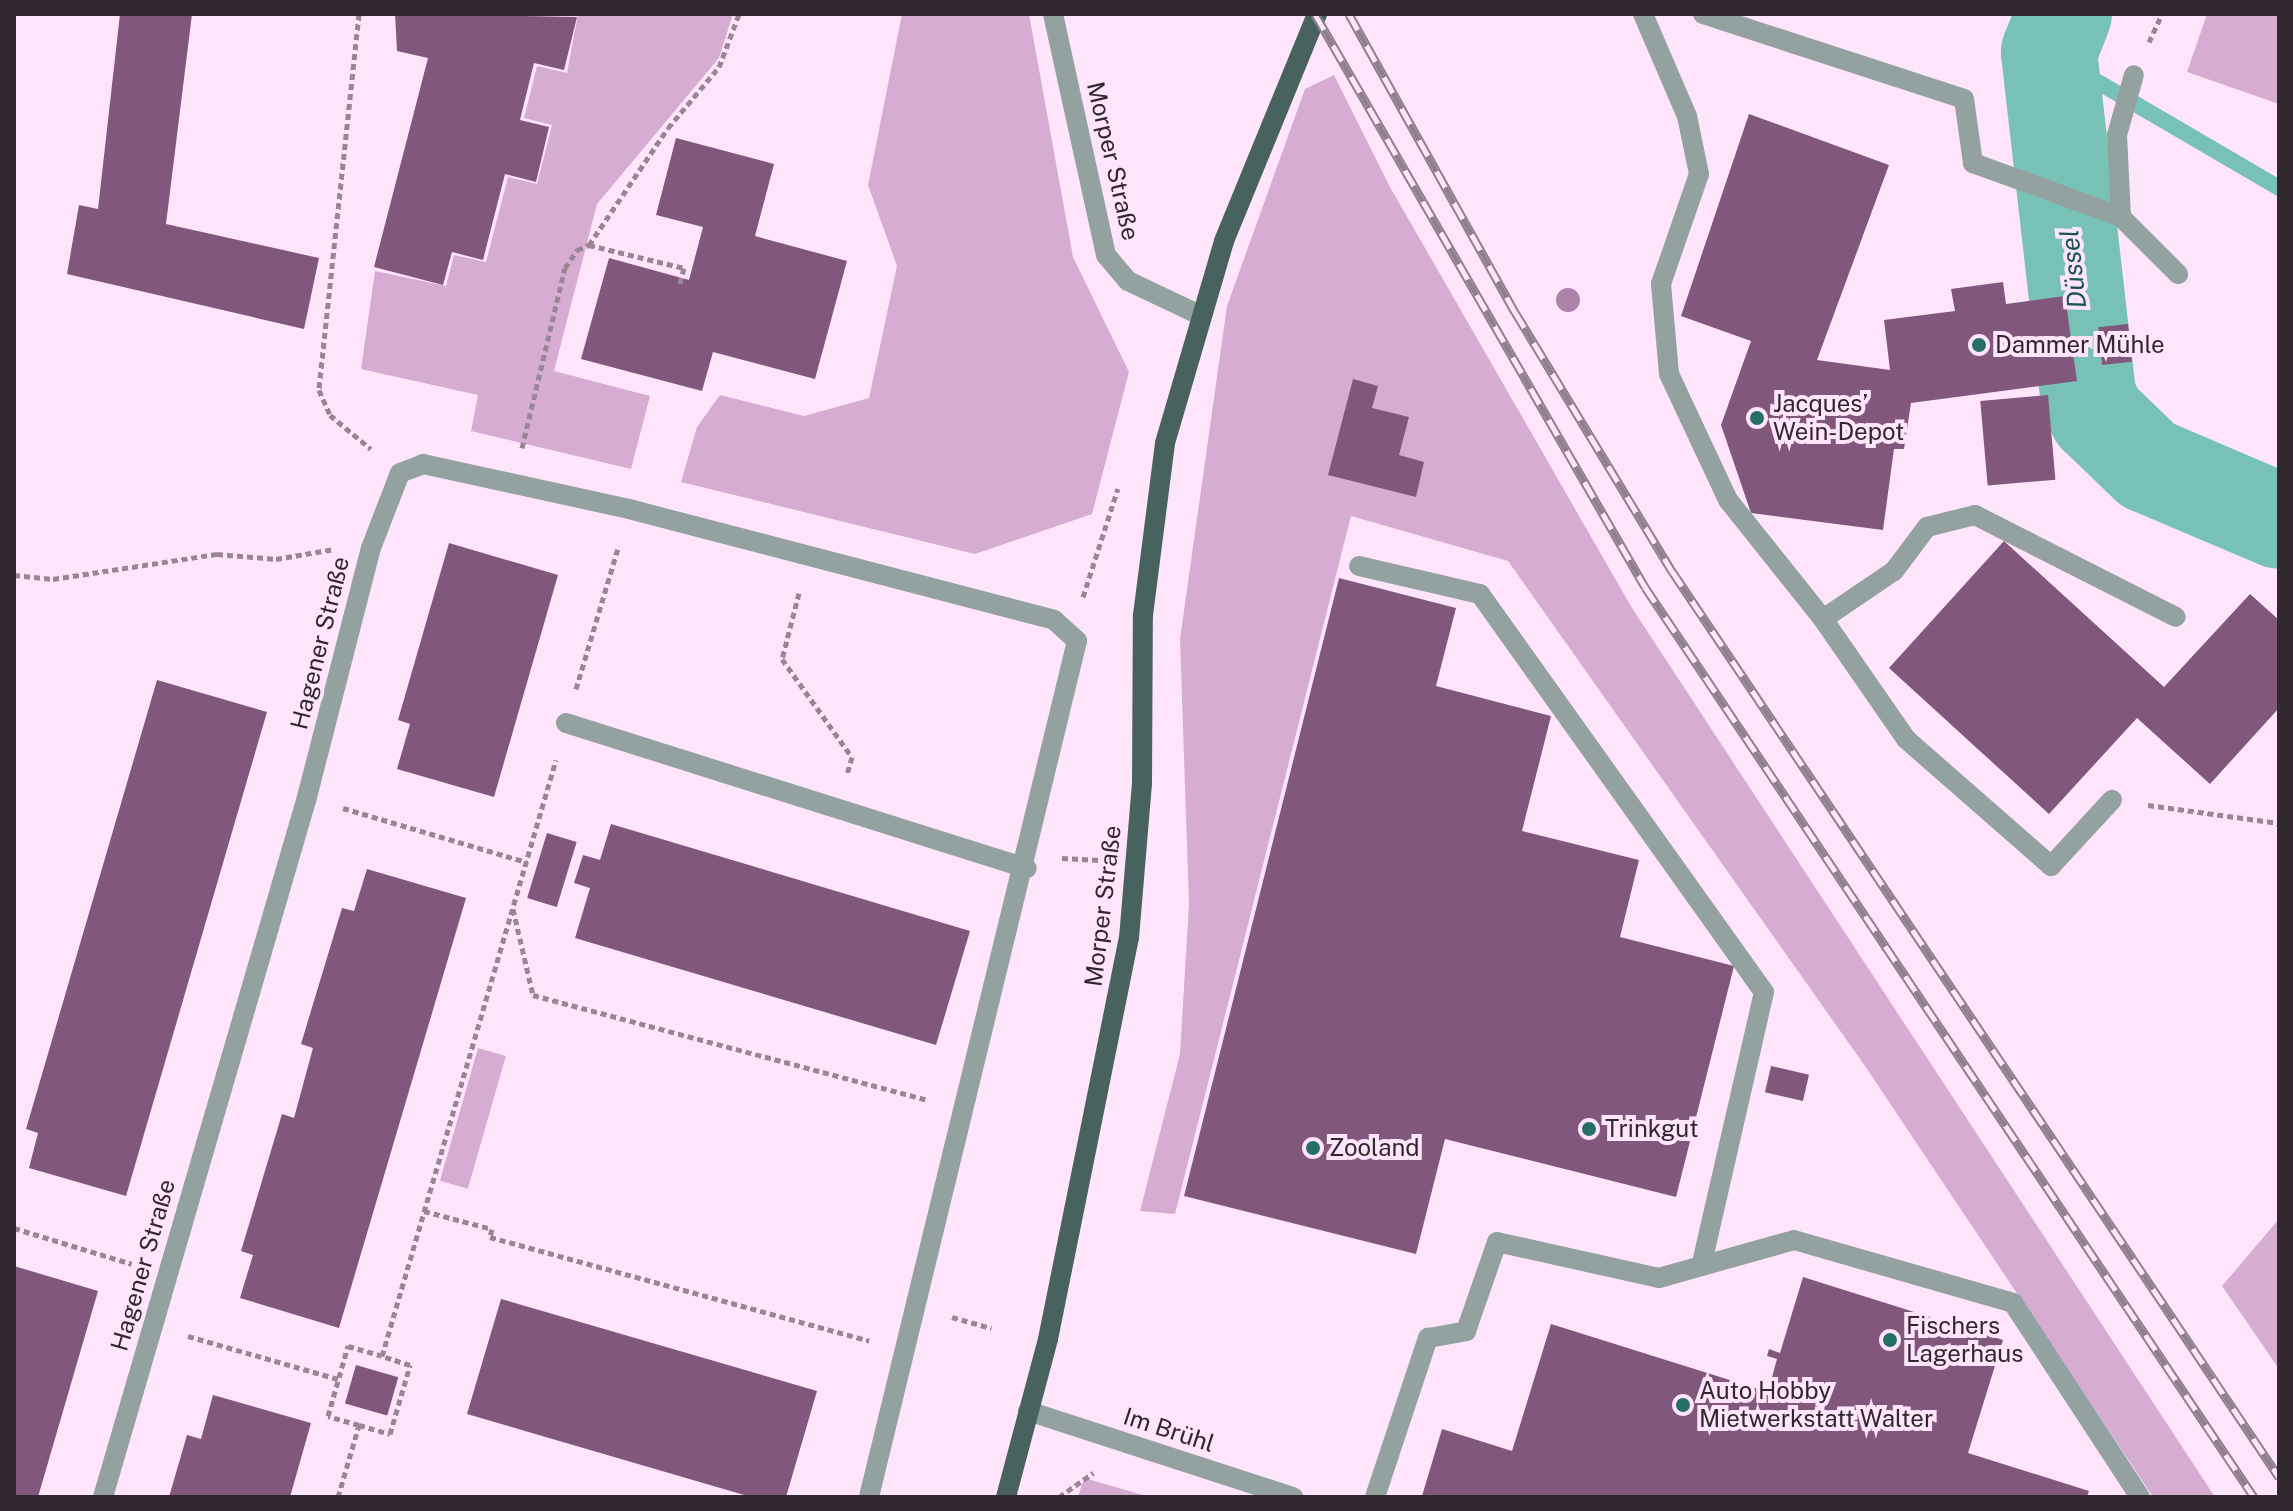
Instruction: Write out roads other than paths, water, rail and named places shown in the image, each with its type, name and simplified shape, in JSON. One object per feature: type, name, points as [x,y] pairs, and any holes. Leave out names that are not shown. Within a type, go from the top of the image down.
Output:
[{"type":"main road","name":"Morper Straße","points":[[1006,1497],[1090,1142],[1137,863],[1143,615],[1165,443],[1200,315],[1259,146],[1317,14]]},
{"type":"street","name":"Morper Straße","points":[[1053,14],[1106,255],[1128,281],[1200,315]]},
{"type":"street","points":[[1643,14],[1687,116],[1699,174],[1661,284],[1669,374],[1728,500],[1823,619],[1906,739],[2051,866],[2112,800]]},
{"type":"street","points":[[1703,14],[1964,99],[1973,163],[2093,204],[2121,217],[2178,274]]},
{"type":"street","points":[[2121,217],[2117,135],[2134,75]]},
{"type":"street","name":"Hagener Straße","points":[[103,1497],[307,797],[371,548],[400,473],[423,464],[513,480],[1054,620],[1072,631],[1078,652],[1029,862]]},
{"type":"street","points":[[1823,619],[1894,571],[1927,527],[1975,515],[2176,617]]},
{"type":"street","points":[[1359,566],[1480,594],[1764,992],[1701,1266]]},
{"type":"street","points":[[566,723],[836,813],[1029,862],[909,1352],[869,1497]]},
{"type":"street","points":[[1375,1497],[1428,1338],[1466,1331],[1497,1242],[1659,1278],[1794,1240],[2013,1303],[2140,1497]]},
{"type":"street","name":"Im Brühl","points":[[1028,1411],[1293,1497]]},
{"type":"water","points":[[2020,14],[2103,14],[2085,61],[2093,204],[2088,298],[2077,302],[2045,274],[2035,224],[2017,61]]},
{"type":"waterway","name":"Düssel","points":[[2064,14],[2049,52],[2088,395],[2097,416],[2148,465],[2279,521]]},
{"type":"waterway","name":"Düssel","points":[[2067,64],[2279,188]]},
{"type":"railway","points":[[1315,14],[1645,587],[2254,1497]]},
{"type":"railway","points":[[1349,14],[1515,312],[1672,571],[2279,1477]]},
{"type":"place","name":"Dammer Mühle","points":[[1979,345]]},
{"type":"place","name":"Jacques’ Wein-Depot","points":[[1757,418]]},
{"type":"place","name":"Trinkgut","points":[[1589,1129]]},
{"type":"place","name":"Zooland","points":[[1313,1148]]},
{"type":"place","name":"Fischers Lagerhaus","points":[[1890,1340]]},
{"type":"place","name":"Auto Hobby Mietwerkstatt Walter","points":[[1683,1405]]}]
